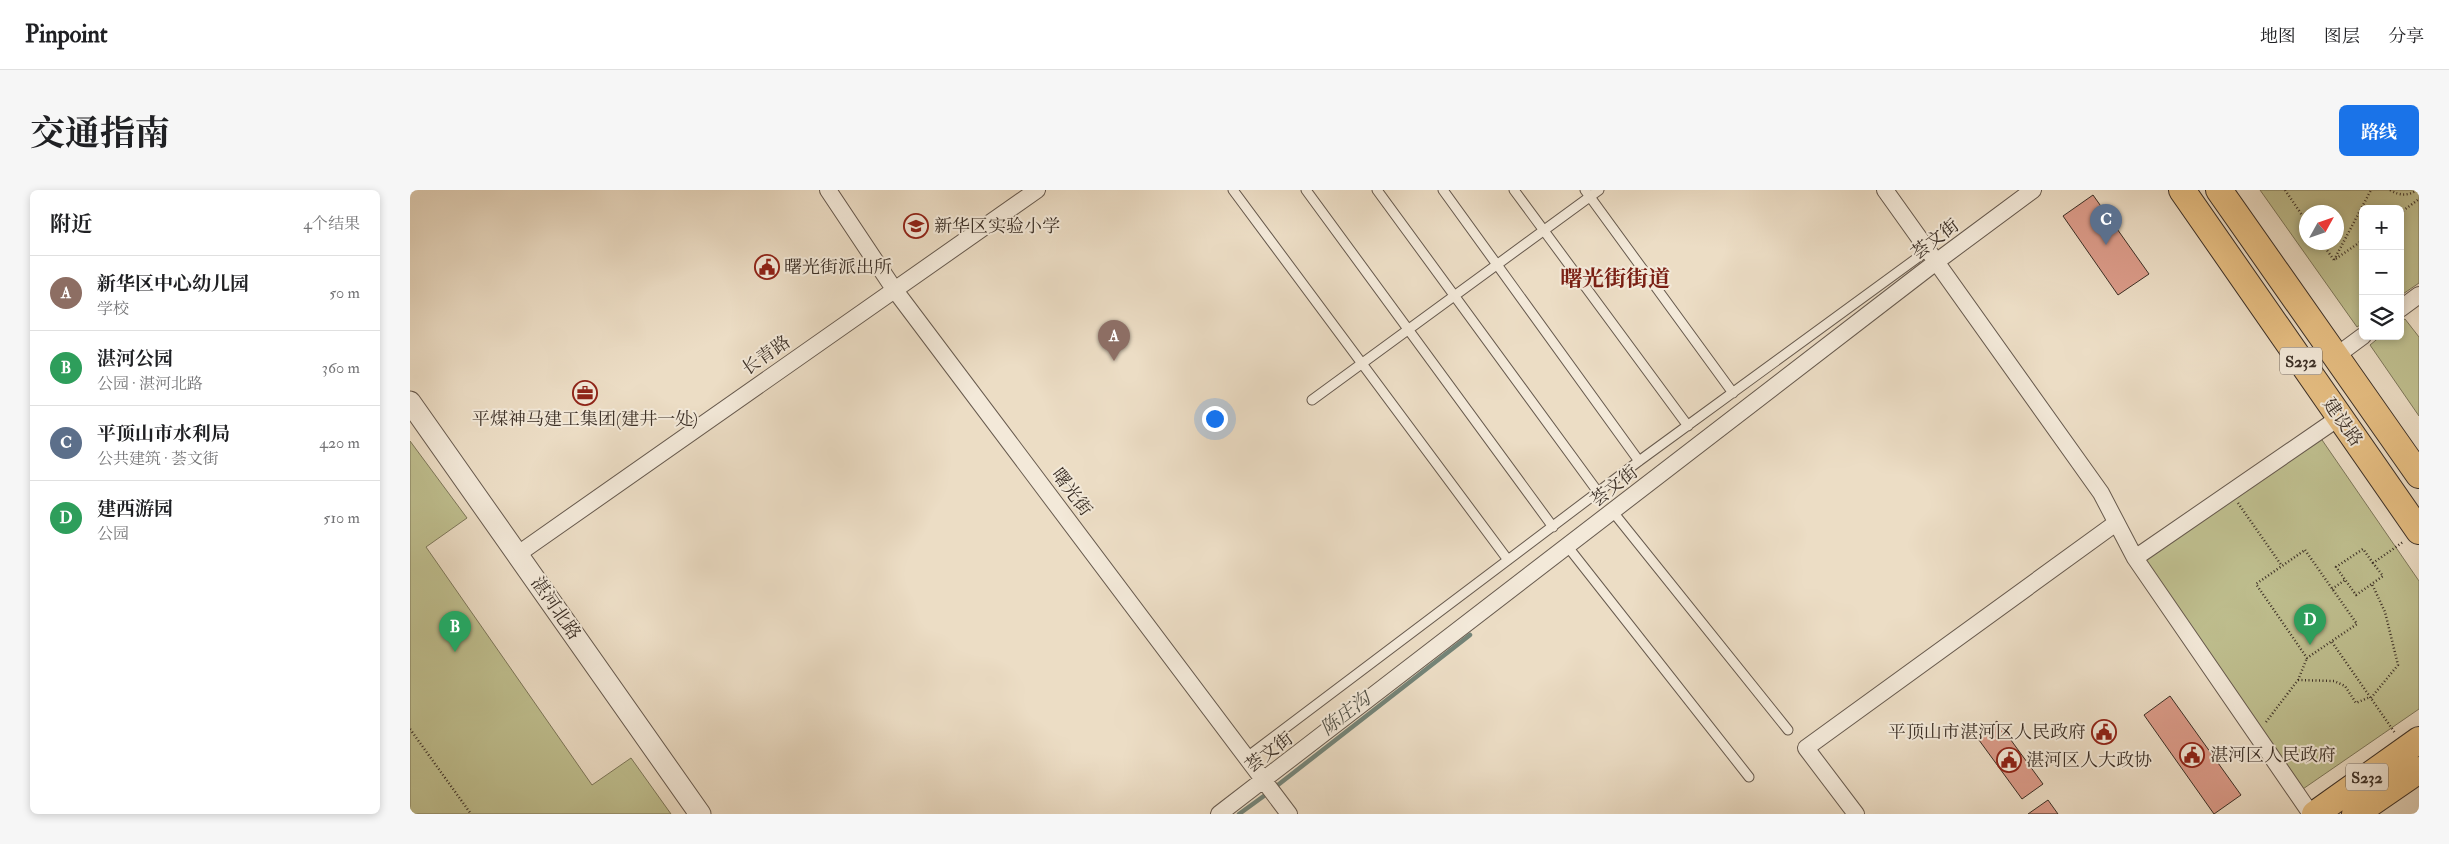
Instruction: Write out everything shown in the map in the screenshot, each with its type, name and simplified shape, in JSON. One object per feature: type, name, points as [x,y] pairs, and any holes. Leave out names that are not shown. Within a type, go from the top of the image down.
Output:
[{"type":"main road","name":"建设路","points":[[2182,190],[2419,531]]},
{"type":"main road","name":"建设路","points":[[2219,190],[2419,475]]},
{"type":"main road","name":"S232","points":[[2315,814],[2415,753]]},
{"type":"main road","name":"S232","points":[[2356,814],[2415,753]]},
{"type":"street","name":"曙光街","points":[[828,190],[894,289],[1289,814]]},
{"type":"street","name":"长青路","points":[[518,554],[1037,190]]},
{"type":"street","points":[[1885,190],[2101,493],[2135,558],[2311,814]]},
{"type":"street","name":"荟文街","points":[[1219,814],[1270,788],[1568,546],[1932,256],[2034,190]]},
{"type":"street","points":[[2404,306],[2419,295]]},
{"type":"street","points":[[2336,356],[2359,339]]},
{"type":"street","name":"湛河北路","points":[[410,402],[700,814]]},
{"type":"street","points":[[2135,558],[2340,417]]},
{"type":"street","points":[[1856,814],[1806,748],[2116,523]]},
{"type":"lane","points":[[1233,190],[1508,560]]},
{"type":"lane","points":[[1306,190],[1553,526]]},
{"type":"lane","points":[[1377,190],[1598,492]]},
{"type":"lane","points":[[1443,190],[1639,461]]},
{"type":"lane","points":[[1514,190],[1688,426]]},
{"type":"lane","points":[[1312,400],[1544,230],[1587,193],[1599,190]]},
{"type":"lane","points":[[1587,193],[1733,393]]},
{"type":"lane","points":[[1247,757],[1639,461],[1733,393],[1932,256]]},
{"type":"lane","points":[[1613,512],[1788,730]]},
{"type":"lane","points":[[1568,546],[1749,777]]},
{"type":"path","points":[[2284,190],[2299,211]]},
{"type":"path","points":[[2334,260],[2371,190]]},
{"type":"path","points":[[2390,190],[2396,194],[2409,195],[2417,190]]},
{"type":"path","points":[[2404,210],[2419,199]]},
{"type":"path","points":[[2334,260],[2359,243]]},
{"type":"path","points":[[2327,250],[2334,260]]},
{"type":"path","points":[[2230,492],[2282,566]]},
{"type":"path","points":[[2373,563],[2419,531]]},
{"type":"path","points":[[2364,549],[2383,576],[2356,595],[2345,580],[2336,567],[2364,549]]},
{"type":"path","points":[[2255,732],[2273,715],[2298,680],[2307,658],[2356,624],[2305,550],[2256,584],[2307,658]]},
{"type":"path","points":[[2332,590],[2345,580]]},
{"type":"path","points":[[2298,680],[2334,681],[2346,686],[2356,703],[2370,698],[2398,665],[2385,612],[2372,584]]},
{"type":"path","points":[[2332,642],[2370,698],[2415,753]]},
{"type":"path","points":[[410,729],[471,814]]},
{"type":"green space","points":[[2260,190],[2419,190],[2419,283],[2404,293],[2404,205],[2359,205],[2359,326],[2357,327],[2302,250],[2344,250],[2344,205],[2299,205],[2299,245]]},
{"type":"green space","points":[[2404,320],[2419,337],[2419,416],[2370,345],[2376,340],[2404,340]]},
{"type":"green space","points":[[2320,437],[2419,581],[2419,709],[2300,791],[2142,560]]},
{"type":"green space","points":[[410,441],[467,518],[426,547],[592,785],[631,758],[671,814],[410,814]]},
{"type":"building","points":[[2093,195],[2149,274],[2118,295],[2063,216]]},
{"type":"building","name":"湛河区人民政府","points":[[2170,696],[2241,795],[2214,814],[2144,715]]},
{"type":"building","name":"湛河区人大政协","points":[[1997,721],[2043,784],[2022,799],[1976,736]]},
{"type":"building","points":[[2048,800],[2058,814],[2028,814]]},
{"type":"waterway","name":"陈庄沟","points":[[1274,788],[1470,635]]},
{"type":"waterway","name":"陈庄沟","points":[[1239,814],[1268,793]]},
{"type":"place","name":"新华区实验小学","points":[[916,226]]},
{"type":"place","name":"平顶山市水利局","points":[[2106,245]]},
{"type":"place","name":"曙光街派出所","points":[[767,267]]},
{"type":"place","name":"新华区中心幼儿园","points":[[1114,361]]},
{"type":"place","name":"平煤神马建工集团(建井一处)","points":[[585,393]]},
{"type":"place","name":"建西游园","points":[[2310,645]]},
{"type":"place","name":"湛河公园","points":[[455,652]]},
{"type":"place","name":"平顶山市湛河区人民政府","points":[[2104,732]]},
{"type":"place","name":"湛河区人民政府","points":[[2192,755]]},
{"type":"place","name":"湛河区人大政协","points":[[2009,760]]},
{"type":"district","name":"曙光街街道","points":[[1615,278]]}]
